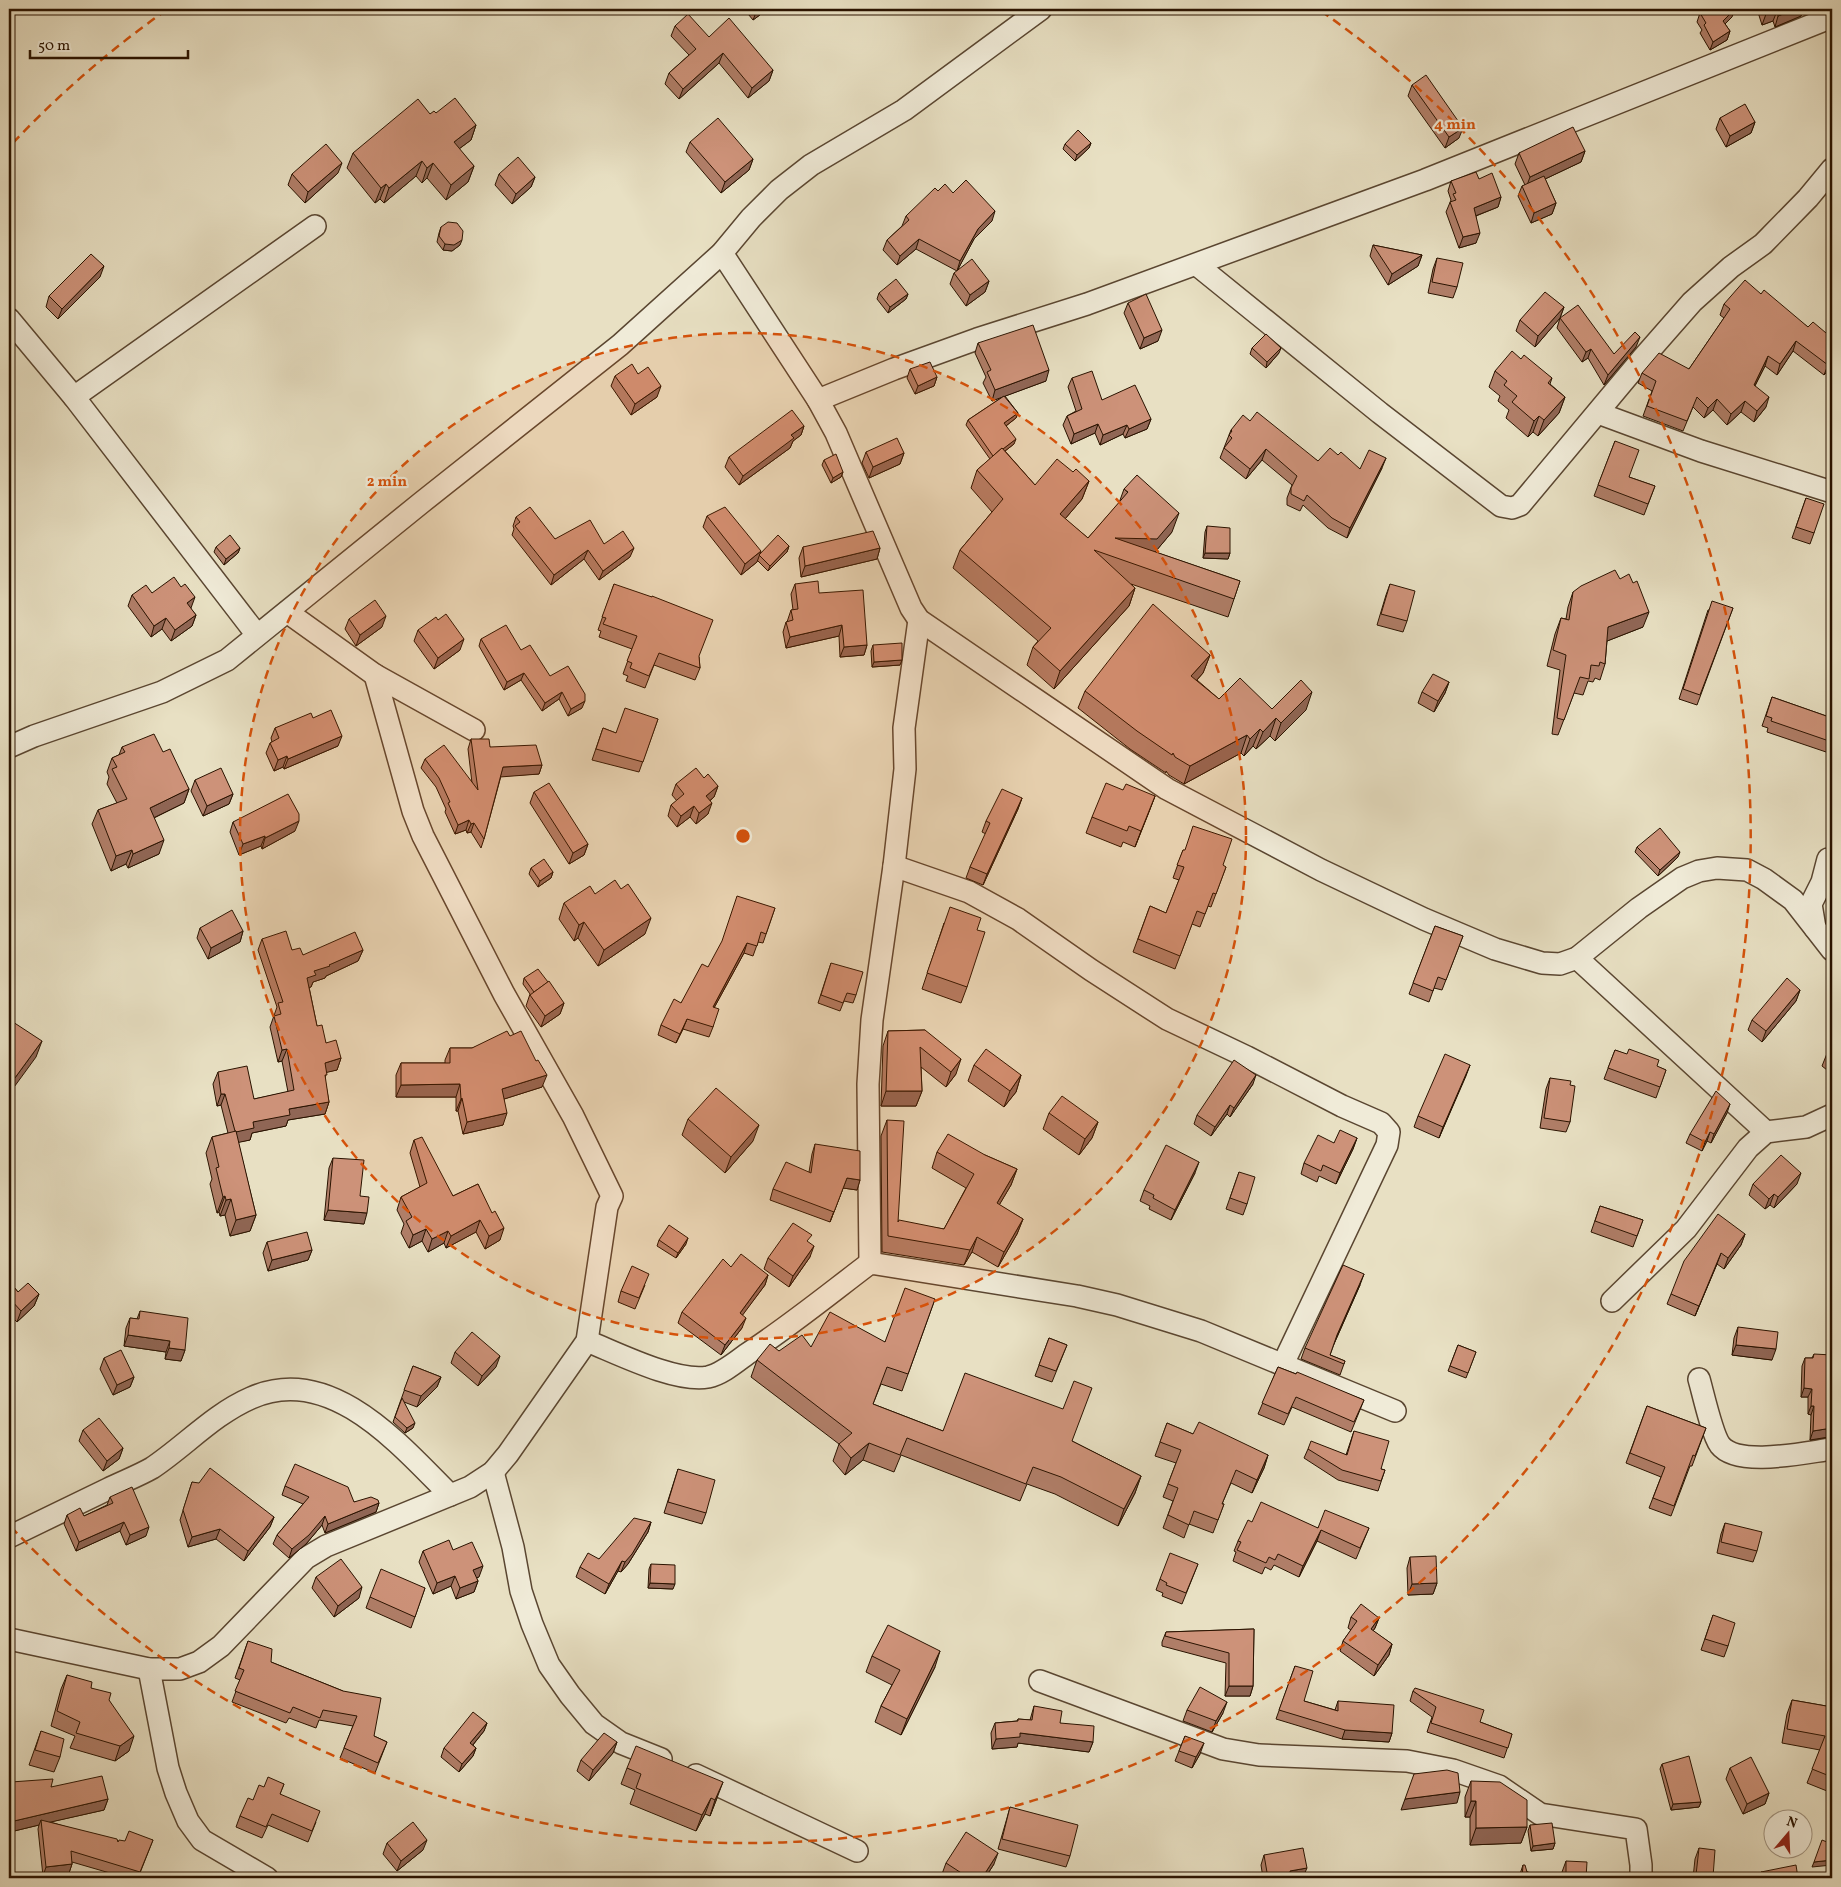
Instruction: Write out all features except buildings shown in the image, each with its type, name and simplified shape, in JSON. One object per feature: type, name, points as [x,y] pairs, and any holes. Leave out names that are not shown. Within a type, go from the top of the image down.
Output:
[{"type":"street","points":[[9,747],[34,736],[162,692],[227,660],[620,345],[722,253],[751,218],[779,190],[811,165],[904,110],[1040,9]]},
{"type":"street","points":[[818,400],[894,369],[1197,265],[1425,180],[1832,17]]},
{"type":"street","points":[[1197,265],[1380,413],[1501,506],[1512,508],[1520,505],[1692,302],[1731,267],[1763,244],[1808,198],[1832,168]]},
{"type":"street","points":[[74,397],[315,226]]},
{"type":"street","points":[[722,253],[818,400],[836,433],[911,608],[919,620],[1167,789],[1389,903],[1477,942],[1542,963],[1560,964],[1577,958],[1639,908],[1682,878],[1699,871],[1716,868],[1748,870],[1764,879],[1793,900],[1832,950]]},
{"type":"street","points":[[9,319],[74,397],[257,635]]},
{"type":"street","points":[[1598,413],[1701,451],[1832,492]]},
{"type":"street","points":[[286,612],[375,675],[474,730]]},
{"type":"street","points":[[870,1263],[868,1084],[872,1020],[894,866],[905,769],[904,728],[919,620]]},
{"type":"street","points":[[9,1639],[149,1669],[180,1669],[199,1662],[221,1646],[306,1558],[326,1546],[470,1487],[493,1472],[508,1454],[546,1397],[588,1341],[607,1207],[612,1196],[573,1116],[504,994],[423,836],[413,811],[375,675]]},
{"type":"street","points":[[1816,930],[1811,904],[1822,882],[1828,859],[1832,860]]},
{"type":"street","points":[[894,866],[978,896],[1018,918],[1091,970],[1168,1019],[1380,1123],[1386,1128],[1389,1132],[1389,1140],[1384,1153],[1283,1364]]},
{"type":"street","points":[[1577,958],[1766,1132]]},
{"type":"street","points":[[1612,1301],[1686,1229],[1748,1148],[1766,1132],[1806,1127],[1832,1115]]},
{"type":"street","points":[[588,1341],[666,1372],[708,1377],[724,1370],[778,1333],[870,1263],[1077,1296],[1117,1305],[1201,1331],[1395,1411]]},
{"type":"street","points":[[1699,1379],[1720,1445],[1733,1453],[1749,1457],[1773,1456],[1832,1448]]},
{"type":"street","points":[[9,1536],[151,1468],[228,1411],[250,1398],[275,1389],[300,1389],[325,1395],[354,1410],[389,1434],[450,1495]]},
{"type":"street","points":[[493,1472],[513,1547],[521,1591],[532,1624],[549,1665],[594,1724],[621,1743],[680,1767],[857,1850]]},
{"type":"street","points":[[149,1669],[168,1768],[188,1821],[202,1840],[267,1878]]},
{"type":"street","points":[[1040,1681],[1223,1749],[1259,1755],[1407,1761],[1435,1766],[1453,1770],[1499,1786],[1540,1814],[1636,1829],[1641,1878]]}]
